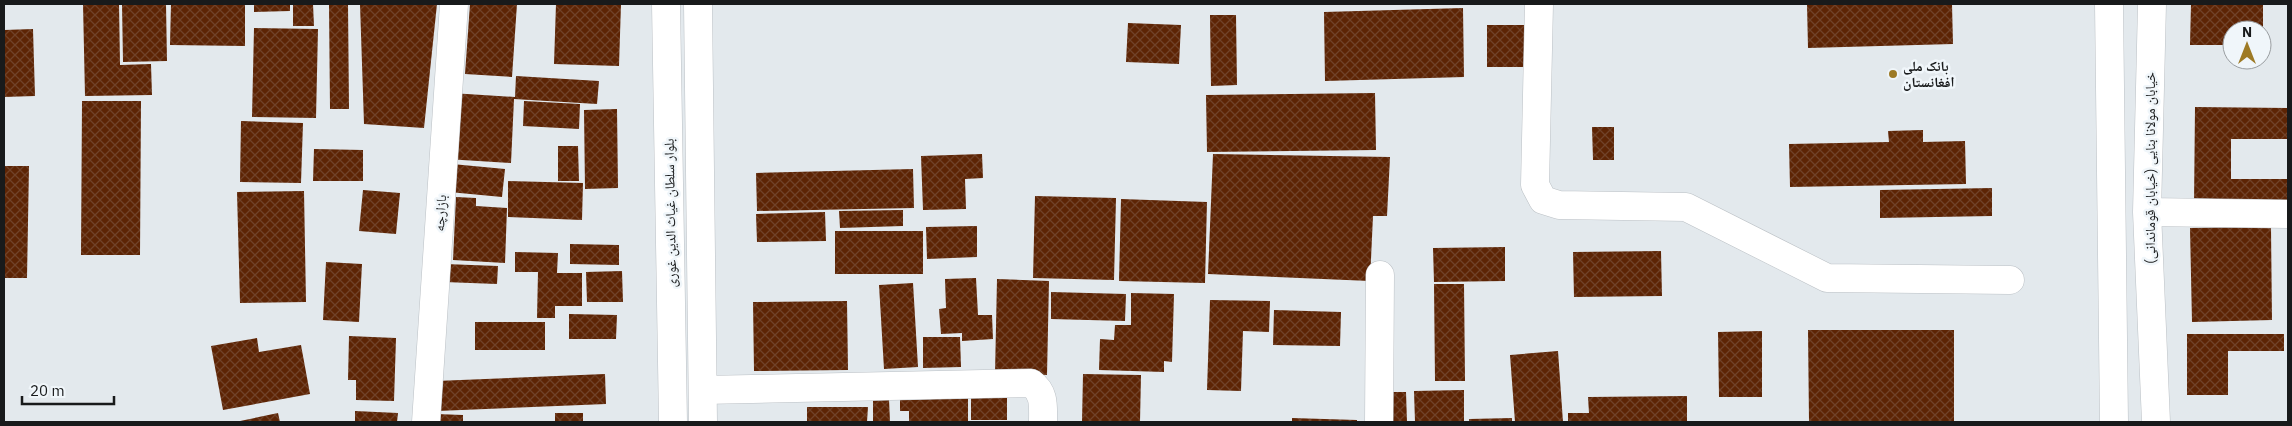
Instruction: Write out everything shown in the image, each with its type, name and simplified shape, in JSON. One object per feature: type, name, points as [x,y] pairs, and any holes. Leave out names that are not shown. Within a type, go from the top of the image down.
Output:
[{"type":"street","name":"بازارچه","points":[[426,422],[454,4]]},
{"type":"street","name":"بلوار سلطان غیاث الدین غوری","points":[[666,4],[673,422]]},
{"type":"street","points":[[698,4],[703,422]]},
{"type":"street","points":[[1539,4],[1534,185],[1543,200],[1559,205],[1686,207],[1827,278],[2010,280]]},
{"type":"street","points":[[2109,4],[2114,422]]},
{"type":"street","name":"خیابان مولانا بنایی (خیابان قوماندانی)","points":[[2152,4],[2147,212],[2156,422]]},
{"type":"street","points":[[2147,212],[2288,214]]},
{"type":"street","points":[[1379,422],[1380,275]]},
{"type":"street","points":[[702,390],[1031,383],[1039,389],[1043,398],[1043,422]]},
{"type":"building","points":[[83,4],[119,4],[120,65],[151,64],[152,95],[85,96]]},
{"type":"building","points":[[122,4],[166,4],[167,61],[123,62]]},
{"type":"building","points":[[171,4],[245,4],[245,46],[170,45]]},
{"type":"building","points":[[254,4],[290,4],[290,11],[254,12]]},
{"type":"building","points":[[293,4],[313,4],[314,26],[293,26]]},
{"type":"building","points":[[329,4],[348,4],[349,109],[330,109]]},
{"type":"building","points":[[360,4],[437,4],[424,128],[364,124]]},
{"type":"building","points":[[470,4],[517,4],[512,77],[465,74]]},
{"type":"building","points":[[556,4],[621,4],[619,66],[554,64]]},
{"type":"building","points":[[1807,4],[1952,4],[1953,44],[1808,48]]},
{"type":"building","points":[[2191,4],[2263,4],[2263,20],[2222,20],[2222,45],[2190,45]]},
{"type":"building","points":[[1463,8],[1464,77],[1325,81],[1324,12]]},
{"type":"building","points":[[1210,15],[1236,15],[1237,85],[1211,86]]},
{"type":"building","points":[[1128,23],[1181,25],[1179,64],[1126,62]]},
{"type":"building","points":[[1487,25],[1527,25],[1527,67],[1487,67]]},
{"type":"building","points":[[254,28],[318,29],[316,118],[252,117]]},
{"type":"building","points":[[33,29],[35,96],[4,97],[4,30]]},
{"type":"building","points":[[516,76],[599,81],[597,104],[514,99],[511,163],[446,159],[451,93],[515,97]]},
{"type":"building","points":[[1375,93],[1376,150],[1207,152],[1206,95]]},
{"type":"building","points":[[82,101],[141,101],[140,255],[81,255]]},
{"type":"building","points":[[524,101],[580,104],[579,129],[523,126]]},
{"type":"building","points":[[2195,107],[2288,108],[2288,139],[2231,139],[2231,179],[2288,179],[2288,206],[2194,205]]},
{"type":"building","points":[[617,109],[618,188],[585,189],[584,110]]},
{"type":"building","points":[[241,121],[303,123],[301,183],[240,182]]},
{"type":"building","points":[[1592,127],[1614,127],[1614,160],[1593,160]]},
{"type":"building","points":[[1923,130],[1923,142],[1965,141],[1966,184],[1790,187],[1789,144],[1889,142],[1888,131]]},
{"type":"building","points":[[558,146],[578,146],[579,181],[558,181]]},
{"type":"building","points":[[314,149],[363,150],[363,181],[313,181]]},
{"type":"building","points":[[982,154],[983,178],[965,179],[966,209],[923,210],[921,156]]},
{"type":"building","points":[[1213,154],[1390,157],[1387,216],[1373,216],[1370,281],[1208,274]]},
{"type":"building","points":[[452,164],[505,169],[502,197],[449,192]]},
{"type":"building","points":[[4,166],[29,166],[27,278],[4,278]]},
{"type":"building","points":[[913,169],[914,208],[757,211],[756,173]]},
{"type":"building","points":[[508,181],[583,183],[582,220],[508,217]]},
{"type":"building","points":[[1992,188],[1992,216],[1880,218],[1880,190]]},
{"type":"building","points":[[363,190],[400,193],[396,234],[359,231]]},
{"type":"building","points":[[304,191],[306,302],[240,303],[237,192]]},
{"type":"building","points":[[1035,196],[1116,198],[1114,280],[1033,278]]},
{"type":"building","points":[[456,197],[476,198],[476,206],[507,208],[505,263],[453,260]]},
{"type":"building","points":[[1121,199],[1207,202],[1205,283],[1119,281]]},
{"type":"building","points":[[903,210],[903,226],[840,228],[839,211]]},
{"type":"building","points":[[825,212],[826,241],[757,242],[756,214]]},
{"type":"building","points":[[977,226],[977,257],[927,259],[926,227]]},
{"type":"building","points":[[2271,227],[2272,320],[2192,322],[2190,228]]},
{"type":"building","points":[[835,231],[923,231],[923,274],[835,274]]},
{"type":"building","points":[[570,244],[619,245],[619,265],[570,264]]},
{"type":"building","points":[[1505,247],[1505,281],[1434,282],[1433,248]]},
{"type":"building","points":[[1661,251],[1662,296],[1574,297],[1573,252]]},
{"type":"building","points":[[515,252],[558,253],[557,273],[582,273],[582,306],[555,306],[555,318],[537,318],[538,272],[515,272]]},
{"type":"building","points":[[326,262],[362,264],[359,322],[323,320]]},
{"type":"building","points":[[445,264],[498,266],[497,284],[444,282]]},
{"type":"building","points":[[622,271],[623,302],[587,302],[586,272]]},
{"type":"building","points":[[976,278],[978,315],[992,315],[993,339],[962,341],[962,333],[941,334],[939,309],[946,308],[945,279]]},
{"type":"building","points":[[997,279],[1049,281],[1047,375],[995,374]]},
{"type":"building","points":[[913,283],[918,367],[884,369],[879,285]]},
{"type":"building","points":[[1434,284],[1464,284],[1465,381],[1435,381]]},
{"type":"building","points":[[1051,292],[1126,294],[1125,321],[1051,319]]},
{"type":"building","points":[[1131,293],[1174,294],[1172,362],[1164,361],[1164,372],[1099,370],[1100,339],[1114,340],[1115,325],[1131,325]]},
{"type":"building","points":[[1210,300],[1270,301],[1269,332],[1243,331],[1241,391],[1207,390]]},
{"type":"building","points":[[847,301],[848,370],[754,371],[753,302]]},
{"type":"building","points":[[1274,310],[1341,312],[1340,346],[1273,345]]},
{"type":"building","points":[[569,314],[617,315],[616,339],[569,339]]},
{"type":"building","points":[[475,322],[545,322],[545,350],[475,350]]},
{"type":"building","points":[[1808,330],[1954,330],[1954,422],[1809,422]]},
{"type":"building","points":[[1762,331],[1762,397],[1719,397],[1718,332]]},
{"type":"building","points":[[2187,334],[2284,334],[2284,351],[2228,351],[2228,395],[2187,395]]},
{"type":"building","points":[[349,336],[396,338],[394,401],[356,400],[356,380],[348,380]]},
{"type":"building","points":[[923,337],[960,337],[961,367],[923,368]]},
{"type":"building","points":[[257,338],[259,352],[301,345],[310,394],[223,410],[211,346]]},
{"type":"building","points":[[1558,351],[1563,422],[1515,422],[1510,355]]},
{"type":"building","points":[[605,374],[606,404],[437,411],[436,381]]},
{"type":"building","points":[[1083,374],[1141,375],[1140,422],[1082,422]]},
{"type":"building","points":[[1464,390],[1464,422],[1415,422],[1414,391]]},
{"type":"building","points":[[1384,392],[1406,392],[1407,422],[1384,422]]},
{"type":"building","points":[[900,393],[968,393],[968,422],[909,422],[909,411],[900,411]]},
{"type":"building","points":[[971,393],[1007,393],[1007,420],[971,420]]},
{"type":"building","points":[[1687,396],[1687,422],[1568,422],[1568,413],[1589,413],[1588,397]]},
{"type":"building","points":[[889,399],[890,422],[873,422],[873,400]]},
{"type":"building","points":[[807,407],[868,407],[867,422],[807,422]]},
{"type":"building","points":[[355,411],[398,413],[397,422],[355,422]]},
{"type":"building","points":[[278,413],[280,422],[240,422],[240,421]]},
{"type":"building","points":[[555,413],[583,413],[583,422],[555,422]]},
{"type":"building","points":[[436,414],[463,415],[463,422],[436,422]]},
{"type":"building","points":[[1292,418],[1357,420],[1357,422],[1292,422]]},
{"type":"building","points":[[1512,418],[1512,422],[1469,422],[1469,419]]},
{"type":"place","name":"بانک ملی افغانستان","points":[[1893,74]]}]
